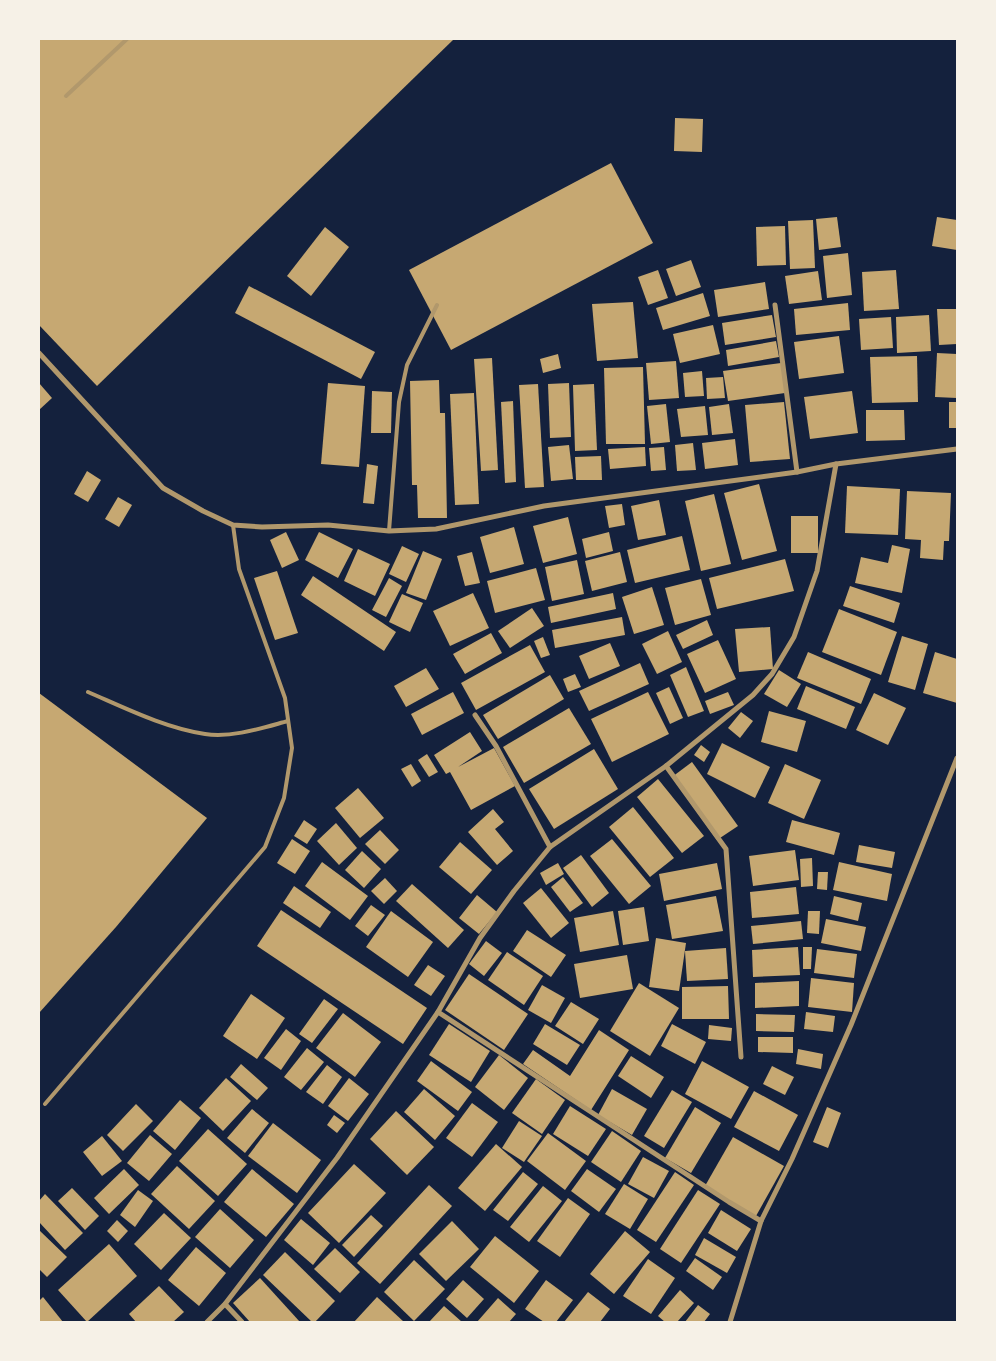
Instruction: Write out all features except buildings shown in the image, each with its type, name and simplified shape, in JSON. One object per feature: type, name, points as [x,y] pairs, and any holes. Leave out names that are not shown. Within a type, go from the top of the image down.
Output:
[{"type":"street","points":[[775,305],[797,472]]},
{"type":"street","points":[[39,353],[163,488],[203,511],[233,525],[262,527],[328,525],[389,531],[436,529],[544,506],[797,472],[836,464],[957,449]]},
{"type":"street","points":[[207,1322],[225,1304],[337,1158],[438,1012],[480,938],[514,891],[550,847],[666,766],[753,695],[772,674],[794,637],[817,572],[836,464]]},
{"type":"street","points":[[475,715],[500,754],[550,847]]},
{"type":"street","points":[[730,1322],[761,1221],[792,1159],[851,1025],[957,758]]},
{"type":"street","points":[[666,766],[726,849],[740,1057]]},
{"type":"street","points":[[438,1012],[761,1221]]},
{"type":"street","points":[[225,1304],[242,1322]]},
{"type":"lane","points":[[66,96],[127,39]]},
{"type":"lane","points":[[389,531],[399,402],[407,366],[437,305]]},
{"type":"lane","points":[[45,1104],[264,847],[284,798],[292,748],[285,698],[239,569],[233,525]]},
{"type":"lane","points":[[88,692],[153,720],[205,734],[246,732],[288,721]]}]
